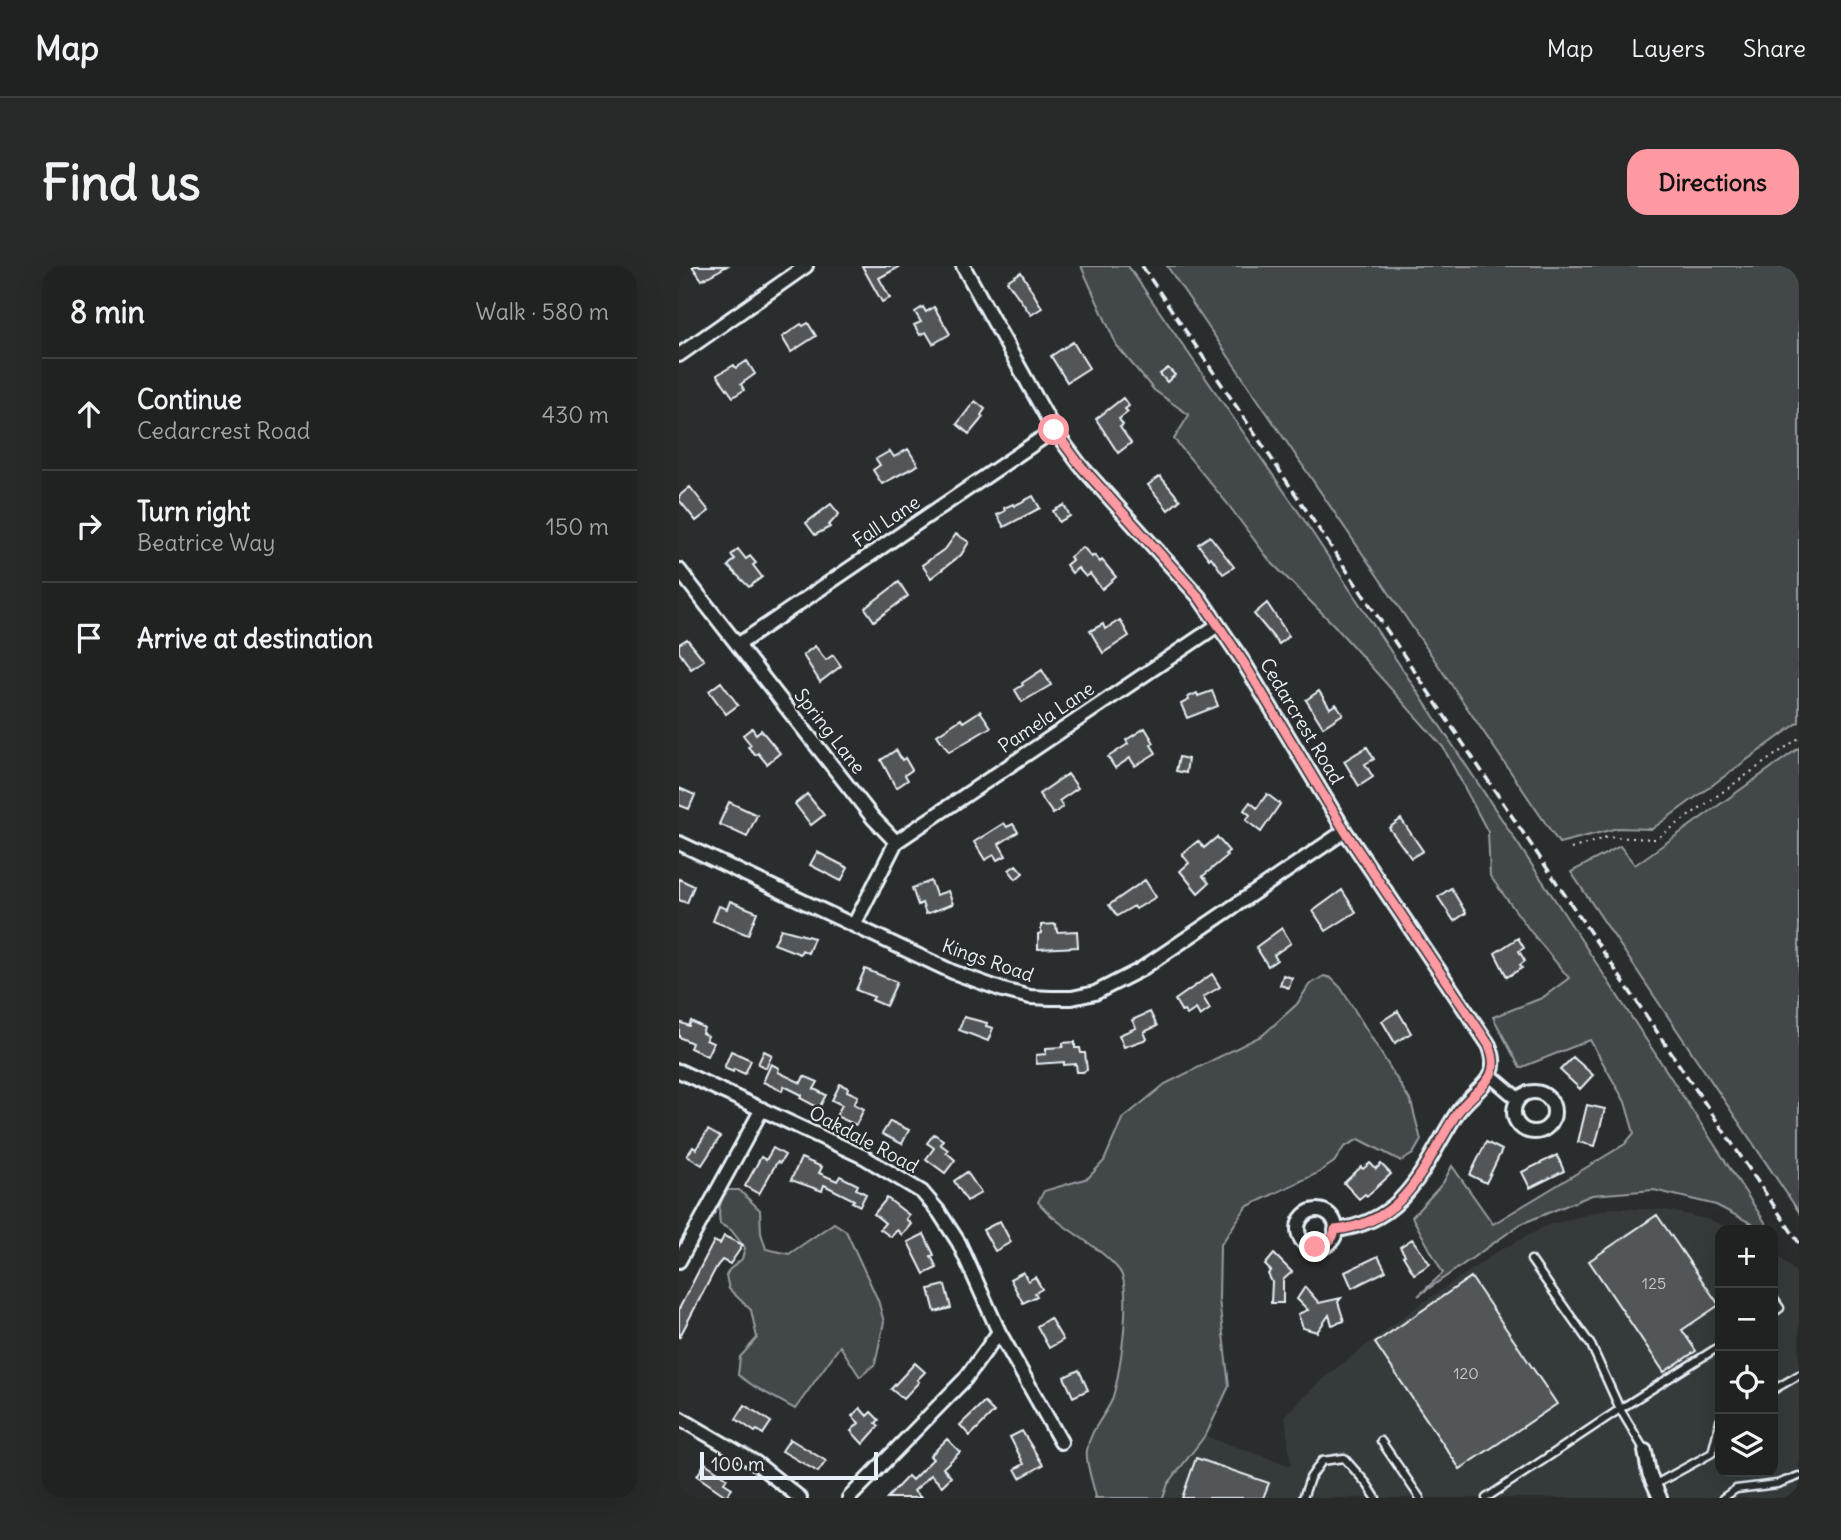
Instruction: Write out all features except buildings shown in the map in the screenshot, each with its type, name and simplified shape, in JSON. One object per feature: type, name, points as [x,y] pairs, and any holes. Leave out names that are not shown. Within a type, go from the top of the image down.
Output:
[{"type":"street","points":[[679,355],[806,266]]},
{"type":"street","name":"Cedarcrest Road","points":[[963,266],[1054,430],[1080,465],[1199,597],[1244,663],[1345,831],[1489,1045],[1495,1068],[1491,1076]]},
{"type":"street","name":"Fall Lane","points":[[739,644],[1054,430]]},
{"type":"street","name":"Spring Lane","points":[[679,570],[873,818],[895,842]]},
{"type":"street","name":"Pamela Lane","points":[[895,842],[1218,625]]},
{"type":"street","name":"Kings Road","points":[[679,843],[953,972],[1030,997],[1072,998],[1095,993],[1140,971],[1345,831]]},
{"type":"street","points":[[854,925],[895,842]]},
{"type":"street","name":"Oakdale Road","points":[[679,1071],[865,1157],[922,1192],[959,1243],[999,1332],[1061,1442]]},
{"type":"street","points":[[1335,1230],[1353,1228],[1373,1220],[1406,1194],[1424,1172],[1463,1105],[1491,1076],[1518,1099]]},
{"type":"street","points":[[679,1261],[762,1110]]},
{"type":"street","points":[[849,1498],[965,1379],[999,1332]]},
{"type":"street","points":[[679,1418],[756,1463],[800,1498]]},
{"type":"street","points":[[1646,1451],[1660,1498]]},
{"type":"lane","points":[[1531,1260],[1591,1345],[1621,1409],[1646,1451]]},
{"type":"lane","points":[[1486,1498],[1715,1349]]},
{"type":"lane","points":[[1778,1387],[1799,1375]]},
{"type":"lane","points":[[1654,1485],[1711,1453],[1715,1439]]},
{"type":"lane","points":[[1381,1441],[1420,1498]]},
{"type":"lane","points":[[1303,1498],[1310,1478],[1322,1461],[1344,1458],[1376,1498]]},
{"type":"lane","points":[[1723,1498],[1736,1489],[1777,1484],[1799,1476]]},
{"type":"path","points":[[1571,849],[1607,837],[1656,839],[1799,738]]},
{"type":"shaded area","points":[[1081,266],[1128,266],[1300,514],[1767,1225],[1754,1225],[1716,1205],[1654,1190],[1592,1195],[1521,1224],[1418,1296],[1443,1273],[1412,1217],[1443,1183],[1452,1166],[1493,1224],[1625,1144],[1634,1133],[1625,1102],[1590,1040],[1520,1068],[1493,1017],[1542,998],[1569,978],[1490,876],[1488,832],[1443,747],[1333,624],[1270,561],[1174,439],[1189,415],[1154,390],[1117,346]]},
{"type":"shaded area","points":[[1167,266],[1799,266],[1799,722],[1652,829],[1618,828],[1559,843]]},
{"type":"shaded area","points":[[1799,748],[1799,1212],[1571,872],[1620,846],[1635,865]]},
{"type":"shaded area","points":[[1324,976],[1331,978],[1341,988],[1411,1102],[1421,1140],[1413,1154],[1401,1161],[1359,1139],[1344,1147],[1334,1162],[1318,1173],[1246,1207],[1220,1246],[1219,1299],[1229,1386],[1207,1433],[1168,1484],[1163,1498],[1094,1498],[1096,1497],[1088,1467],[1087,1450],[1115,1391],[1124,1334],[1123,1280],[1110,1260],[1047,1212],[1038,1202],[1044,1191],[1088,1178],[1104,1161],[1122,1119],[1165,1084],[1263,1035],[1297,1004],[1309,985]]},
{"type":"shaded area","points":[[728,1190],[739,1190],[760,1210],[761,1233],[766,1249],[789,1254],[834,1223],[846,1231],[878,1300],[884,1322],[875,1364],[860,1377],[840,1346],[795,1409],[738,1375],[740,1357],[757,1338],[751,1310],[729,1289],[726,1276],[742,1259],[745,1248],[731,1230],[720,1224],[720,1206]]},
{"type":"shaded area","points":[[1612,1208],[1666,1210],[1722,1225],[1715,1225],[1715,1477],[1778,1477],[1778,1256],[1799,1275],[1799,1498],[1163,1498],[1168,1484],[1205,1436],[1291,1466],[1285,1415],[1324,1378],[1411,1311],[1500,1250],[1548,1225]]},
{"type":"railway","points":[[1142,266],[1799,1243]]},
{"type":"route","points":[[1054,430],[1080,465],[1199,597],[1244,663],[1345,831],[1489,1045],[1494,1058],[1495,1068],[1491,1076],[1471,1095],[1455,1116],[1424,1172],[1406,1194],[1373,1220],[1353,1228],[1335,1230],[1331,1241],[1321,1247],[1315,1247]]}]
